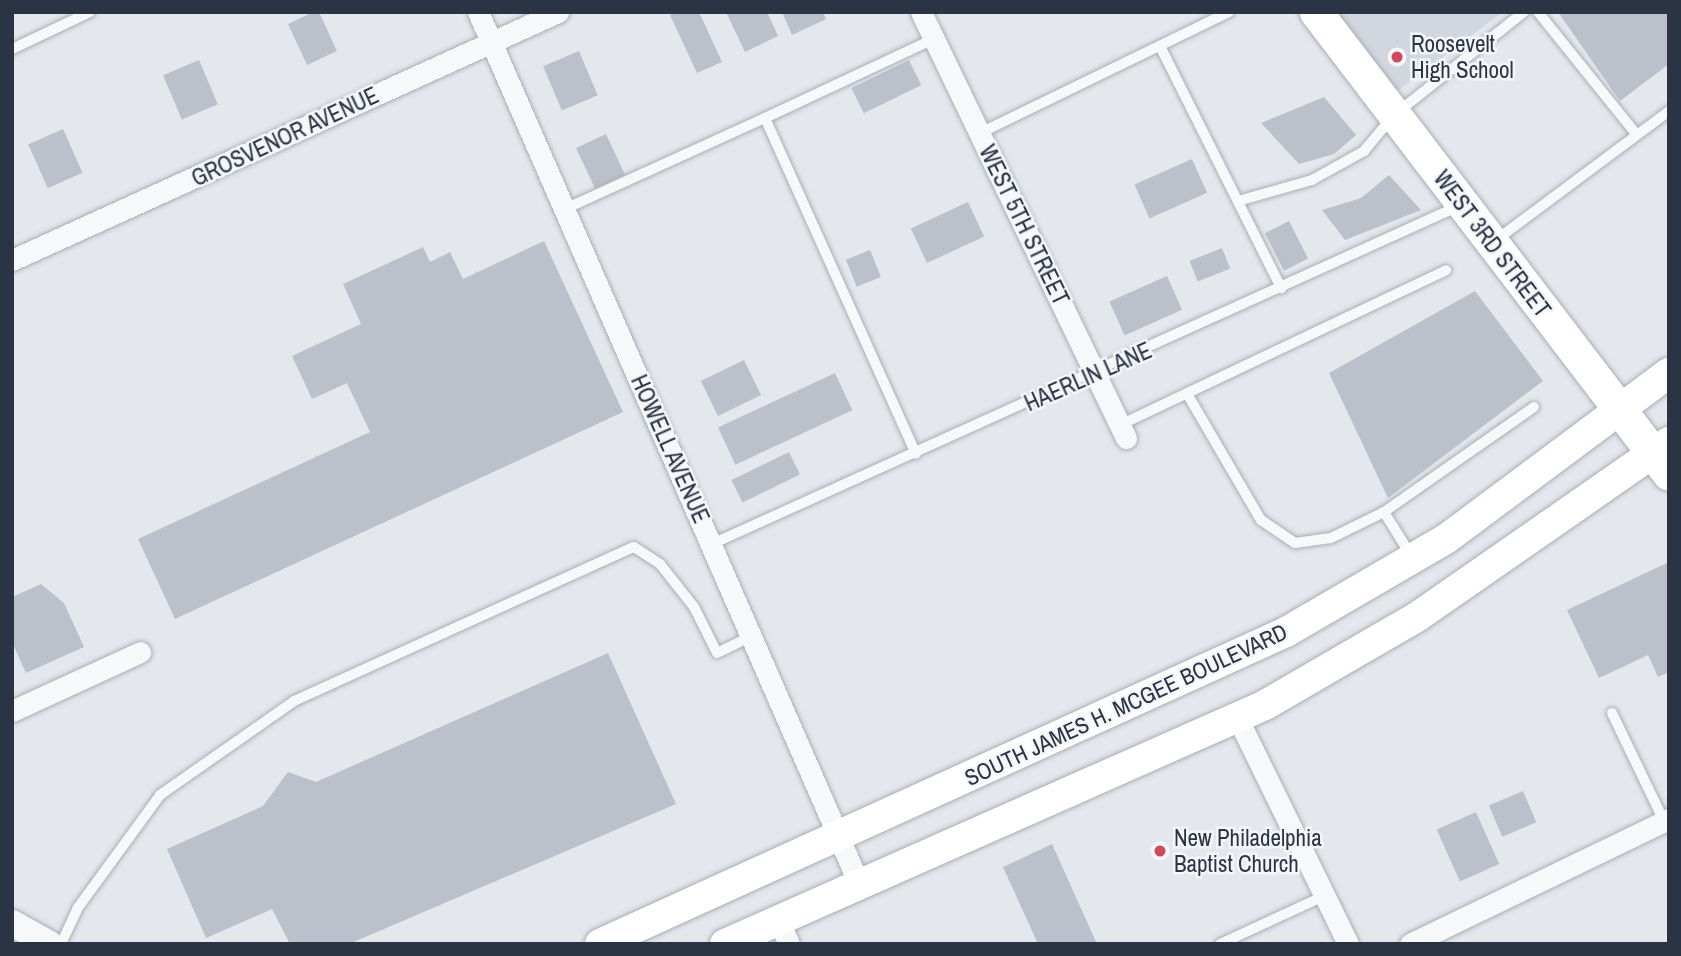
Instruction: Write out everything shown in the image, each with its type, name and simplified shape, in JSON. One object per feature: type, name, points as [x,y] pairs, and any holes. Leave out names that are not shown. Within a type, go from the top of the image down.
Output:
[{"type":"main road","name":"WEST 3RD STREET","points":[[1316,12],[1620,411],[1664,457]]},
{"type":"main road","name":"SOUTH JAMES H. MCGEE BOULEVARD","points":[[600,944],[1262,643],[1413,559],[1507,498],[1669,373]]},
{"type":"main road","points":[[725,944],[784,932],[860,886],[1238,719],[1417,617],[1664,457]]},
{"type":"street","name":"HOWELL AVENUE","points":[[478,12],[860,886]]},
{"type":"street","name":"GROSVENOR AVENUE","points":[[12,260],[558,12]]},
{"type":"street","name":"WEST 5TH STREET","points":[[922,12],[1123,432]]},
{"type":"street","points":[[12,711],[140,652]]},
{"type":"street","points":[[1238,719],[1348,944]]},
{"type":"street","points":[[1410,944],[1667,820]]},
{"type":"street","points":[[12,923],[50,944]]},
{"type":"lane","points":[[12,48],[90,12]]},
{"type":"lane","points":[[980,133],[1229,12]]},
{"type":"lane","points":[[1238,201],[1312,180],[1364,151],[1394,115],[1524,12]]},
{"type":"lane","points":[[1538,12],[1636,134]]},
{"type":"lane","points":[[565,209],[934,39]]},
{"type":"lane","points":[[1160,46],[1281,288]]},
{"type":"lane","points":[[1491,243],[1669,111]]},
{"type":"lane","points":[[765,118],[916,454]]},
{"type":"lane","name":"HAERLIN LANE","points":[[712,544],[1096,374],[1462,204]]},
{"type":"lane","points":[[1123,432],[1446,270]]},
{"type":"lane","points":[[1189,397],[1261,520],[1295,543],[1331,538],[1384,512],[1534,407]]},
{"type":"lane","points":[[1384,512],[1413,559]]},
{"type":"lane","points":[[61,944],[77,909],[160,795],[272,716],[294,701],[634,547],[660,564],[694,607],[717,653],[750,636]]},
{"type":"lane","points":[[1612,713],[1667,820]]},
{"type":"lane","points":[[1220,944],[1324,896]]},
{"type":"shaded area","name":"Roosevelt High School","points":[[1316,12],[1503,12],[1384,101]]},
{"type":"building","points":[[313,12],[319,12],[337,51],[307,65],[288,24]]},
{"type":"building","points":[[677,12],[699,12],[722,62],[697,73],[670,15]]},
{"type":"building","points":[[726,12],[767,12],[778,36],[745,52]]},
{"type":"building","points":[[782,12],[823,12],[826,19],[792,35]]},
{"type":"building","points":[[1558,12],[1669,12],[1669,64],[1620,101]]},
{"type":"building","points":[[579,51],[598,95],[562,110],[543,66]]},
{"type":"building","points":[[199,60],[218,104],[182,119],[163,75]]},
{"type":"building","points":[[909,60],[921,85],[864,113],[851,88]]},
{"type":"building","points":[[1324,97],[1356,135],[1334,154],[1299,164],[1261,123]]},
{"type":"building","points":[[63,129],[83,173],[48,188],[28,144]]},
{"type":"building","points":[[606,134],[625,175],[595,189],[576,148]]},
{"type":"building","points":[[1192,159],[1207,193],[1149,218],[1134,185]]},
{"type":"building","points":[[1389,175],[1421,210],[1345,240],[1322,210],[1361,198]]},
{"type":"building","points":[[968,202],[984,236],[927,263],[911,229]]},
{"type":"building","points":[[1289,221],[1308,258],[1284,271],[1265,233]]},
{"type":"building","points":[[544,241],[623,412],[175,619],[138,539],[370,432],[347,383],[312,399],[292,356],[361,324],[343,284],[423,247],[430,262],[450,252],[463,279]]},
{"type":"building","points":[[1222,248],[1230,268],[1198,282],[1190,261]]},
{"type":"building","points":[[870,250],[881,277],[857,287],[846,260]]},
{"type":"building","points":[[1167,276],[1182,310],[1124,335],[1109,302]]},
{"type":"building","points":[[1475,291],[1543,381],[1388,498],[1329,373]]},
{"type":"building","points":[[744,360],[761,395],[718,416],[701,381]]},
{"type":"building","points":[[835,373],[852,410],[735,465],[718,428]]},
{"type":"building","points":[[789,452],[800,474],[742,503],[731,480]]},
{"type":"building","points":[[1669,562],[1669,672],[1658,677],[1648,655],[1599,678],[1567,610]]},
{"type":"building","points":[[41,584],[64,603],[84,647],[26,673],[12,642],[12,597]]},
{"type":"building","points":[[608,653],[676,804],[349,944],[290,944],[272,909],[206,938],[167,849],[263,806],[288,772],[316,782]]},
{"type":"building","points":[[1523,791],[1536,822],[1502,837],[1489,805]]},
{"type":"building","points":[[1476,812],[1499,864],[1460,882],[1437,829]]},
{"type":"building","points":[[1052,844],[1097,944],[1038,944],[1003,867]]},
{"type":"place","name":"Roosevelt High School","points":[[1397,57]]},
{"type":"place","name":"New Philadelphia Baptist Church","points":[[1160,851]]}]
